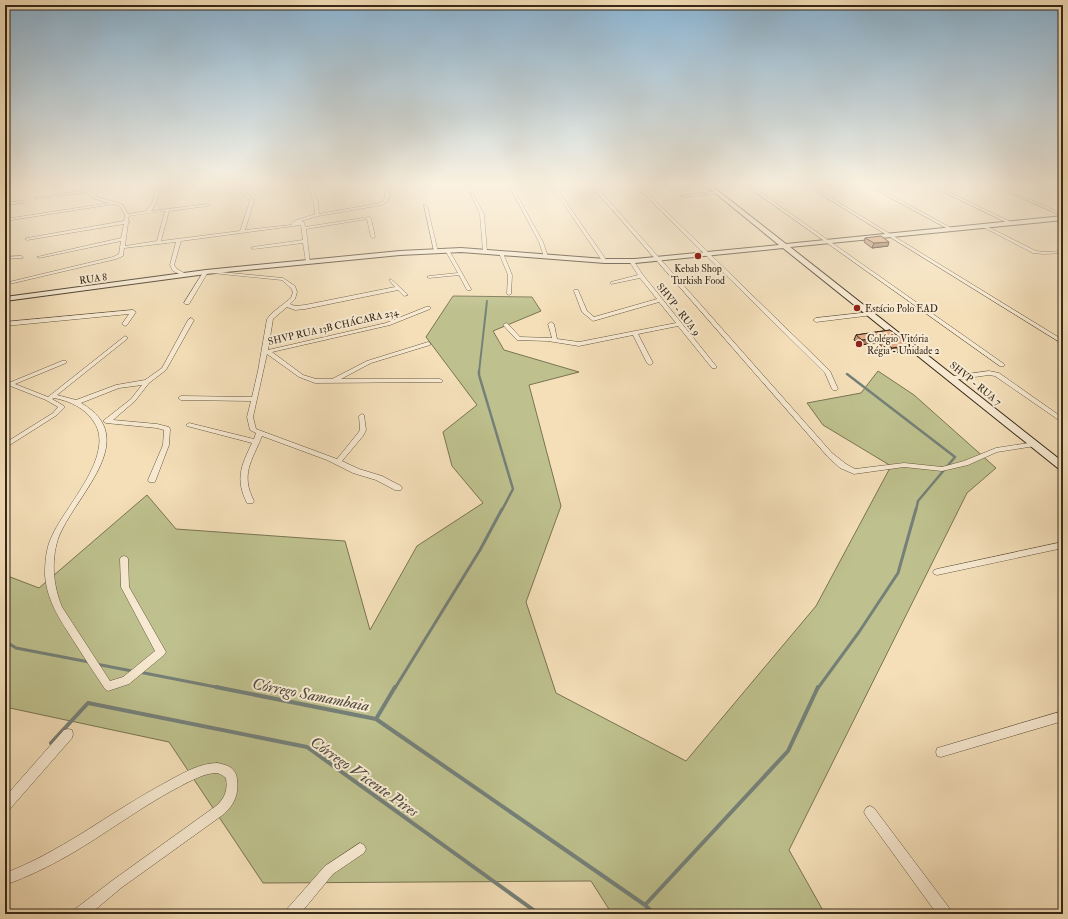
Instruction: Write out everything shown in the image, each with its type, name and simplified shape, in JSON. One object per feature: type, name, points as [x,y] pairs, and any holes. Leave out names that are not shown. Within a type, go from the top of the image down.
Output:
[{"type":"street","points":[[27,238],[103,226]]},
{"type":"street","points":[[5,284],[116,258],[121,255],[127,226]]},
{"type":"street","points":[[159,242],[163,226]]},
{"type":"street","points":[[242,232],[244,226]]},
{"type":"street","points":[[123,247],[294,226]]},
{"type":"street","points":[[300,226],[305,241],[308,262]]},
{"type":"street","points":[[371,226],[373,237]]},
{"type":"street","points":[[430,226],[436,251]]},
{"type":"street","points":[[483,226],[485,251]]},
{"type":"street","points":[[532,226],[541,242],[546,256]]},
{"type":"street","points":[[581,226],[605,261]]},
{"type":"street","points":[[629,226],[833,458],[842,466],[854,472],[904,465],[949,468],[996,450],[1035,444]]},
{"type":"street","points":[[679,226],[828,372],[835,389]]},
{"type":"street","name":"SHVP - RUA 7","points":[[762,226],[786,247],[953,378],[1063,467]]},
{"type":"street","points":[[805,226],[1002,365]]},
{"type":"street","points":[[875,226],[1063,342]]},
{"type":"street","points":[[945,226],[951,229]]},
{"type":"street","points":[[984,226],[1037,252],[1063,252]]},
{"type":"street","name":"RUA 8","points":[[5,299],[209,272],[447,250],[485,251],[605,261],[631,261],[786,247],[984,226]]},
{"type":"street","points":[[39,257],[124,239]]},
{"type":"street","points":[[179,240],[172,265],[175,270],[184,275]]},
{"type":"street","points":[[253,248],[305,241]]},
{"type":"street","points":[[447,250],[459,274],[469,289]]},
{"type":"street","points":[[501,253],[510,275],[508,294]]},
{"type":"street","points":[[5,258],[21,257]]},
{"type":"street","name":"SHVP - RUA 9","points":[[631,261],[641,276],[714,367]]},
{"type":"street","points":[[187,303],[209,272],[283,279],[295,292],[293,299],[271,317],[266,351],[254,399],[250,423],[253,430],[259,434],[338,462],[356,471],[379,478],[398,488]]},
{"type":"street","points":[[429,277],[459,274]]},
{"type":"street","points":[[613,283],[641,276]]},
{"type":"street","points":[[391,280],[406,294]]},
{"type":"street","points":[[287,305],[295,308],[304,307],[398,288]]},
{"type":"street","points":[[576,291],[585,312],[593,319],[660,300]]},
{"type":"street","name":"SHVP RUA 13B CHÁCARA 234","points":[[266,351],[388,324],[428,308]]},
{"type":"street","points":[[5,324],[133,312],[125,324]]},
{"type":"street","points":[[816,320],[871,314]]},
{"type":"street","points":[[107,421],[133,400],[147,382],[164,369],[191,320]]},
{"type":"street","points":[[551,324],[555,340]]},
{"type":"street","points":[[506,326],[518,339],[555,340],[579,344],[680,324]]},
{"type":"street","points":[[636,333],[650,364]]},
{"type":"street","points":[[50,398],[125,338]]},
{"type":"street","points":[[333,381],[374,360],[428,344]]},
{"type":"street","points":[[266,351],[309,380],[440,381]]},
{"type":"street","points":[[8,382],[64,362]]},
{"type":"street","points":[[953,378],[989,373],[999,374],[1063,421]]},
{"type":"street","points":[[8,382],[50,398],[77,402],[118,386],[147,382]]},
{"type":"street","points":[[5,446],[55,414],[62,407],[50,398]]},
{"type":"street","points":[[181,398],[254,399]]},
{"type":"street","points":[[77,402],[98,419],[157,426],[166,429],[166,445],[152,480]]},
{"type":"street","points":[[338,462],[361,434],[363,430],[362,416]]},
{"type":"street","points":[[98,419],[104,435],[100,456],[89,481],[69,512],[55,538],[50,575],[52,596],[58,609],[108,686],[126,681],[161,652],[126,587],[124,559]]},
{"type":"street","points":[[189,425],[256,442]]},
{"type":"street","points":[[250,501],[242,484],[243,475],[259,434]]},
{"type":"street","points":[[937,572],[1063,545]]},
{"type":"street","points":[[941,752],[1063,716]]},
{"type":"street","points":[[5,806],[68,734]]},
{"type":"street","points":[[5,879],[43,863],[146,799],[193,775],[217,768],[224,770],[231,775],[232,795],[228,803],[117,884],[80,914]]},
{"type":"street","points":[[870,812],[945,914]]},
{"type":"street","points":[[292,914],[329,870],[360,849]]},
{"type":"green space","points":[[453,296],[532,297],[541,311],[493,331],[504,350],[579,372],[529,385],[561,506],[526,602],[556,693],[686,761],[816,606],[891,466],[823,425],[807,403],[861,393],[878,371],[914,395],[996,468],[967,493],[789,850],[825,914],[612,914],[591,881],[263,883],[169,742],[5,707],[5,575],[39,588],[147,495],[176,529],[345,541],[370,630],[417,546],[483,503],[452,466],[443,432],[477,405],[426,337]]},
{"type":"building","points":[[881,236],[889,242],[874,243],[865,238]]},
{"type":"building","points":[[890,330],[910,345],[892,348],[880,338],[862,340],[856,335]]},
{"type":"waterway","points":[[479,372],[487,301]]},
{"type":"waterway","points":[[479,372],[513,489],[502,510]]},
{"type":"waterway","points":[[847,374],[955,457],[918,501],[916,510]]},
{"type":"waterway","points":[[395,688],[480,550],[502,509]]},
{"type":"waterway","points":[[818,688],[859,632],[898,573],[916,509]]},
{"type":"waterway","name":"Córrego Samambaia","points":[[5,641],[16,648],[89,662]]},
{"type":"waterway","name":"Córrego Samambaia","points":[[96,664],[132,671]]},
{"type":"waterway","name":"Córrego Samambaia","points":[[139,672],[221,688]]},
{"type":"waterway","name":"Córrego Samambaia","points":[[216,687],[221,688]]},
{"type":"waterway","points":[[376,719],[395,687]]},
{"type":"waterway","points":[[645,905],[788,751],[818,687]]},
{"type":"waterway","name":"Córrego Samambaia","points":[[221,688],[376,719]]},
{"type":"waterway","name":"Córrego Vicente Pires","points":[[51,743],[88,703],[307,747],[539,914]]},
{"type":"waterway","name":"Córrego Samambaia","points":[[376,719],[645,905]]},
{"type":"waterway","name":"Córrego Samambaia","points":[[645,905],[654,914]]},
{"type":"place","name":"Kebab Shop Turkish Food","points":[[698,256]]},
{"type":"place","name":"Estácio Polo EAD","points":[[857,308]]},
{"type":"place","name":"Colégio Vitória Régia - Unidade 2","points":[[859,344]]}]
